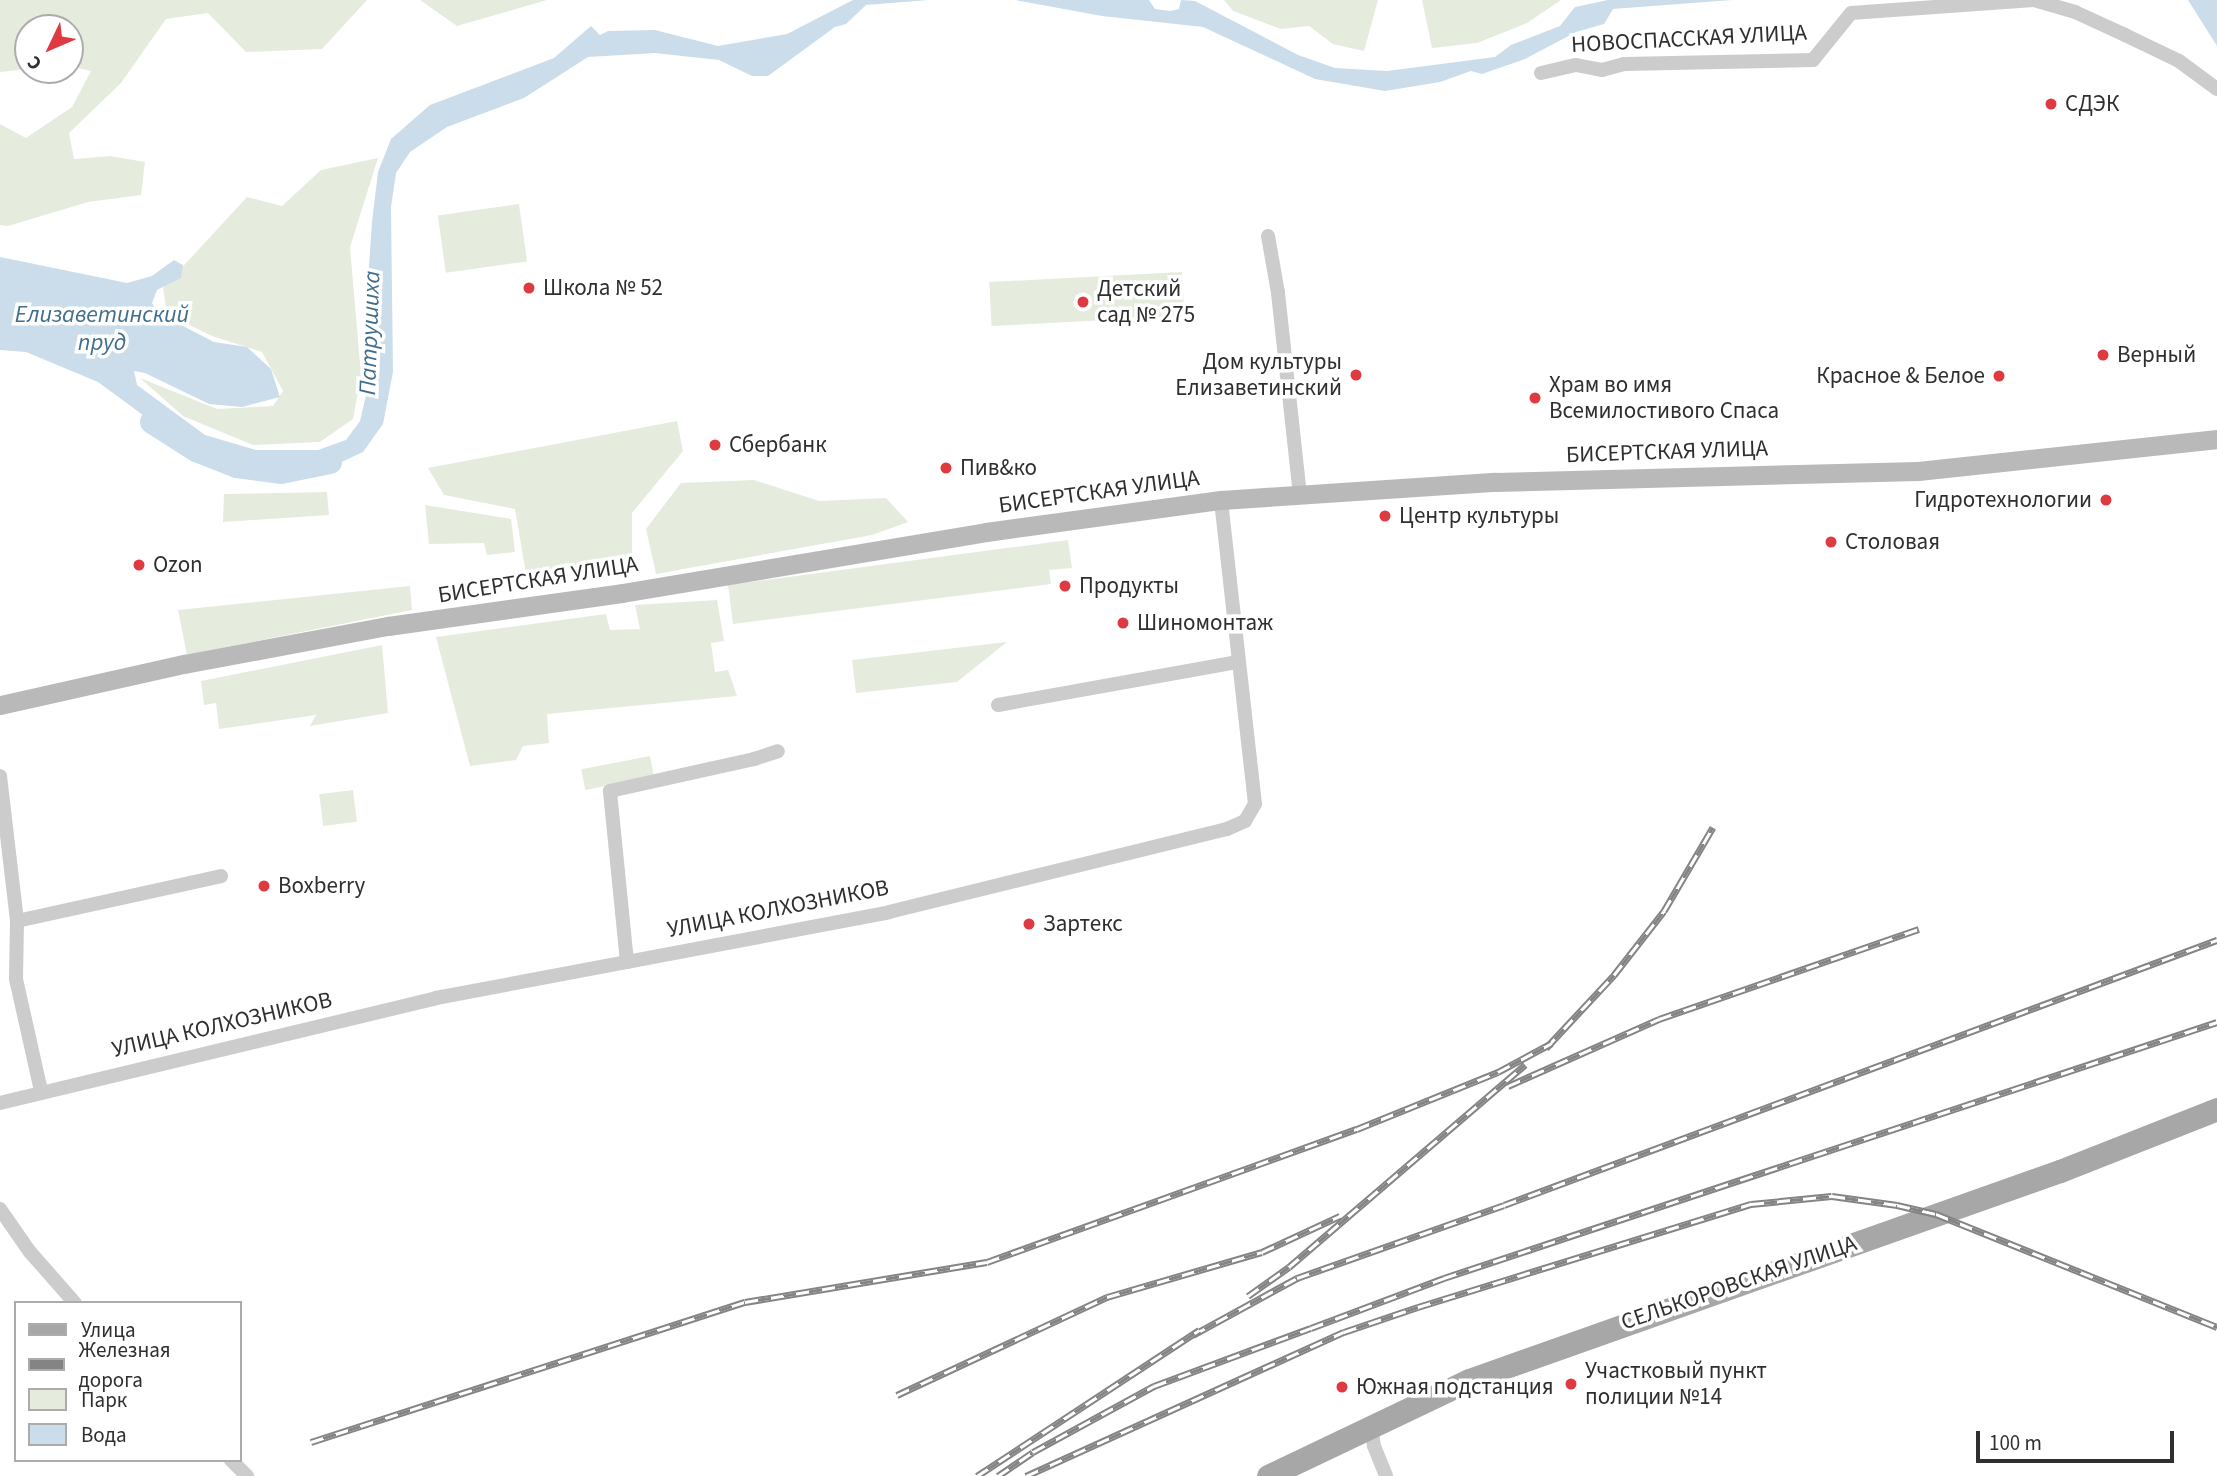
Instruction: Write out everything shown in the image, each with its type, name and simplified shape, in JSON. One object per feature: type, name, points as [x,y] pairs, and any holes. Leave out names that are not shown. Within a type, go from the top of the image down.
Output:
[{"type":"main road","name":"БИСЕРТСКАЯ УЛИЦА","points":[[0,705],[184,664],[388,626],[622,593],[986,532],[1221,500],[1508,481],[1918,471],[2217,439]]},
{"type":"main road","name":"СЕЛЬКОРОВСКАЯ УЛИЦА","points":[[1268,1476],[1469,1380],[2060,1171],[2217,1109]]},
{"type":"street","name":"НОВОСПАССКАЯ УЛИЦА","points":[[1541,74],[1576,65],[1602,69],[1624,64],[1813,60],[1851,13],[2034,0],[2074,6],[2179,61],[2217,89]]},
{"type":"street","points":[[1268,236],[1280,307],[1300,495]]},
{"type":"street","name":"УЛИЦА КОЛХОЗНИКОВ","points":[[0,1104],[41,1091],[422,1001],[889,912],[1227,829],[1245,821],[1255,804],[1221,500]]},
{"type":"street","points":[[998,705],[1238,662]]},
{"type":"street","points":[[627,962],[610,791],[754,760],[778,751]]},
{"type":"street","points":[[0,776],[18,921],[16,979],[41,1091]]},
{"type":"street","points":[[18,921],[221,876]]},
{"type":"street","points":[[0,1209],[30,1252],[73,1301]]},
{"type":"street","points":[[1371,1425],[1374,1446],[1386,1476]]},
{"type":"street","points":[[233,1462],[247,1476]]},
{"type":"green space","points":[[0,0],[367,0],[322,49],[246,52],[208,13],[166,19],[121,83],[69,133],[74,159],[110,156],[145,162],[141,195],[88,202],[8,226],[0,225],[0,124],[26,138],[72,107],[91,71],[84,69],[84,14],[14,14],[14,70],[0,72]]},
{"type":"green space","points":[[420,0],[547,0],[457,26]]},
{"type":"green space","points":[[1224,0],[1378,0],[1364,51],[1333,44],[1309,26],[1281,29],[1233,11]]},
{"type":"green space","points":[[1422,0],[1561,0],[1527,23],[1477,43],[1432,48]]},
{"type":"green space","points":[[378,158],[350,247],[361,375],[353,419],[320,442],[253,445],[183,416],[140,378],[217,409],[273,406],[283,391],[262,352],[212,336],[167,314],[163,288],[247,197],[282,206],[321,170]]},
{"type":"green space","points":[[519,204],[527,261],[446,273],[438,215]]},
{"type":"green space","points":[[1182,272],[1184,316],[992,326],[989,282]]},
{"type":"green space","points":[[677,421],[683,451],[632,513],[632,558],[526,574],[515,509],[444,495],[428,468]]},
{"type":"green space","points":[[754,480],[819,501],[886,498],[908,522],[872,535],[656,574],[646,529],[681,483]]},
{"type":"green space","points":[[327,492],[329,515],[223,522],[224,494]]},
{"type":"green space","points":[[425,505],[511,519],[515,552],[487,555],[484,543],[429,544]]},
{"type":"green space","points":[[1068,540],[1072,568],[1049,570],[1051,584],[733,624],[728,585]]},
{"type":"green space","points":[[410,586],[412,610],[187,655],[178,610]]},
{"type":"green space","points":[[717,600],[724,641],[711,643],[715,672],[728,670],[737,696],[547,714],[549,743],[523,746],[516,760],[470,766],[436,637],[606,614],[610,630],[640,629],[635,605]]},
{"type":"green space","points":[[1007,642],[957,682],[856,693],[852,660]]},
{"type":"green space","points":[[382,645],[388,713],[310,726],[316,715],[219,729],[216,703],[204,705],[201,681]]},
{"type":"green space","points":[[650,756],[654,777],[585,790],[581,769]]},
{"type":"green space","points":[[353,790],[357,822],[323,826],[319,794]]},
{"type":"water","name":"Елизаветинский пруд","points":[[853,0],[929,0],[866,5],[846,24],[835,27],[768,76],[752,76],[719,60],[655,53],[588,57],[524,98],[447,127],[410,152],[396,173],[391,207],[393,372],[383,424],[363,452],[333,466],[270,471],[241,467],[203,454],[166,432],[98,382],[26,352],[0,350],[0,257],[127,283],[152,276],[174,260],[183,265],[181,278],[157,290],[152,303],[158,313],[214,342],[247,347],[271,369],[280,397],[242,407],[209,404],[145,373],[134,371],[137,385],[205,435],[256,450],[318,450],[346,440],[360,421],[368,387],[366,310],[378,172],[391,139],[430,105],[554,58],[591,26],[600,35],[608,31],[655,30],[718,46],[787,34]]},
{"type":"water","points":[[1015,0],[1149,0],[1155,9],[1170,11],[1179,9],[1181,0],[1195,1],[1298,55],[1335,68],[1387,71],[1495,57],[1511,45],[1560,26],[1575,7],[1608,0],[1732,0],[1613,9],[1604,24],[1576,32],[1525,59],[1482,74],[1471,71],[1440,82],[1385,91],[1315,79],[1203,27],[1102,16]]},
{"type":"water","points":[[2188,0],[2217,0],[2217,46]]},
{"type":"waterway","name":"Патрушиха","points":[[152,422],[196,450],[237,466],[281,472],[330,462]]},
{"type":"railway","points":[[1546,1048],[1614,975],[1664,911],[1713,827]]},
{"type":"railway","points":[[1508,1086],[1659,1019],[1919,929]]},
{"type":"railway","points":[[1193,1335],[1297,1278],[1504,1205],[2217,940]]},
{"type":"railway","points":[[998,1476],[1033,1452],[1154,1386],[1444,1278],[2217,1022]]},
{"type":"railway","points":[[311,1442],[745,1302],[987,1262],[1357,1129],[1498,1072],[1552,1043]]},
{"type":"railway","points":[[1248,1296],[1289,1267],[1525,1065]]},
{"type":"railway","points":[[1026,1476],[1344,1332],[1751,1204],[1832,1196],[1897,1205],[1936,1214],[2217,1327]]},
{"type":"railway","points":[[897,1395],[1107,1297],[1262,1252],[1340,1216]]},
{"type":"railway","points":[[977,1476],[1199,1330]]},
{"type":"place","name":"СДЭК","points":[[2051,104]]},
{"type":"place","name":"Школа № 52","points":[[529,288]]},
{"type":"place","name":"Детский сад № 275","points":[[1083,302]]},
{"type":"place","name":"Верный","points":[[2103,355]]},
{"type":"place","name":"Дом культуры Елизаветинский","points":[[1356,375]]},
{"type":"place","name":"Красное & Белое","points":[[1999,376]]},
{"type":"place","name":"Храм во имя Всемилостивого Спаса","points":[[1535,398]]},
{"type":"place","name":"Сбербанк","points":[[715,445]]},
{"type":"place","name":"Пив&ко","points":[[946,468]]},
{"type":"place","name":"Гидротехнологии","points":[[2106,500]]},
{"type":"place","name":"Центр культуры","points":[[1385,516]]},
{"type":"place","name":"Столовая","points":[[1831,542]]},
{"type":"place","name":"Ozon","points":[[139,565]]},
{"type":"place","name":"Продукты","points":[[1065,586]]},
{"type":"place","name":"Шиномонтаж","points":[[1123,623]]},
{"type":"place","name":"Boxberry","points":[[264,886]]},
{"type":"place","name":"Зартекс","points":[[1029,924]]},
{"type":"place","name":"Участковый пункт полиции №14","points":[[1571,1384]]},
{"type":"place","name":"Южная подстанция","points":[[1342,1387]]}]
